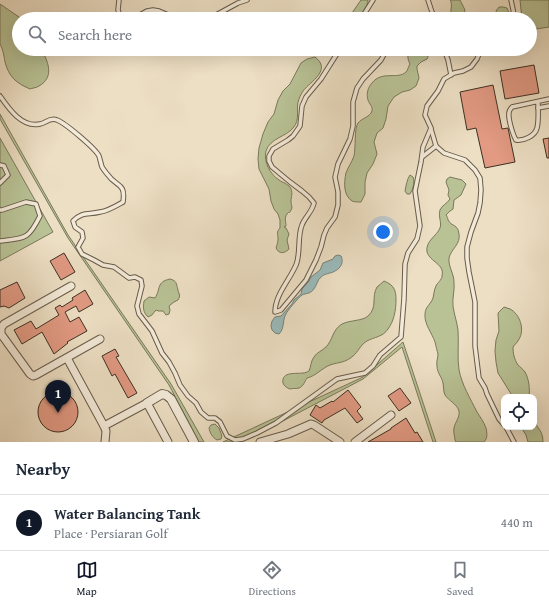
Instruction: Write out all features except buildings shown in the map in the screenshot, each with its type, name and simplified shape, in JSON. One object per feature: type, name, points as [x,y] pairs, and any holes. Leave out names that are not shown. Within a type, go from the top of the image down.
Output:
[{"type":"street","points":[[70,286],[4,324],[1,328],[1,334],[33,376],[100,339]]},
{"type":"street","points":[[67,358],[104,426],[106,432],[105,442]]},
{"type":"street","points":[[104,426],[162,394],[171,399],[194,442]]},
{"type":"street","points":[[146,403],[168,442]]},
{"type":"street","points":[[354,442],[391,415]]},
{"type":"street","points":[[260,442],[288,434],[310,424],[314,424],[336,441]]},
{"type":"lane","points":[[119,12],[120,0]]},
{"type":"lane","points":[[223,12],[238,3],[247,0]]},
{"type":"lane","points":[[365,12],[373,0]]},
{"type":"lane","points":[[428,0],[432,12]]},
{"type":"lane","points":[[511,0],[514,12]]},
{"type":"lane","points":[[145,12],[153,10],[161,12]]},
{"type":"lane","points":[[336,56],[321,79],[306,97],[302,106],[300,126],[293,136],[273,149],[269,156],[269,161],[272,167],[302,190],[314,204],[313,209],[302,225],[297,263],[275,304],[275,312],[281,310],[306,280],[316,260],[327,228],[335,217],[338,205],[338,192],[335,176],[338,164],[350,139],[353,126],[354,102],[357,88],[383,56]]},
{"type":"lane","points":[[446,56],[450,75]]},
{"type":"lane","points":[[478,56],[472,67],[454,73],[444,79],[438,91],[427,106],[425,116],[431,128],[436,146],[444,153],[465,160],[475,170],[480,178],[480,202],[468,247],[468,272],[475,302],[475,346],[479,378],[501,420]]},
{"type":"lane","points":[[0,96],[10,110],[23,121],[33,125],[41,124],[51,119],[57,120],[67,127],[90,146],[98,156],[109,178],[119,184],[124,193],[123,202],[100,212],[86,213],[78,216],[73,221],[75,227],[82,232],[83,238],[78,247],[82,254],[103,265],[114,267],[128,278],[135,277],[141,280],[142,286],[137,306],[139,314],[152,331],[162,353],[176,373],[180,385],[188,396],[196,403],[201,412],[208,418],[215,418],[220,422],[227,436],[235,440],[257,433],[276,423],[337,379],[365,373],[373,366],[380,355],[400,337],[404,299],[405,264],[408,253],[417,239],[420,226],[416,191],[423,147],[431,128]]},
{"type":"lane","points":[[538,102],[537,129],[527,138],[516,140],[508,115],[509,110],[512,107],[538,102],[549,100]]},
{"type":"lane","points":[[538,108],[549,106]]},
{"type":"lane","points":[[422,157],[436,146]]},
{"type":"lane","points":[[0,165],[4,166],[8,174],[0,183]]},
{"type":"lane","points":[[0,210],[26,202],[36,204],[40,216],[33,230],[24,238],[0,241]]},
{"type":"lane","points":[[507,430],[514,442]]},
{"type":"green space","points":[[361,0],[368,0],[363,12],[353,12]]},
{"type":"green space","points":[[450,0],[460,0],[465,10],[464,12],[451,12]]},
{"type":"green space","points":[[520,0],[549,0],[549,27],[537,29],[537,12],[521,12]]},
{"type":"green space","points":[[0,4],[12,12],[12,56],[44,56],[48,64],[49,74],[44,82],[38,87],[30,89],[17,82],[9,72],[0,44]]},
{"type":"green space","points":[[499,7],[503,7],[507,8],[509,12],[496,12]]},
{"type":"green space","points":[[408,56],[428,56],[427,59],[417,66],[419,78],[416,86],[394,97],[388,106],[383,128],[377,133],[374,142],[377,154],[367,173],[365,194],[361,202],[353,201],[349,198],[346,192],[345,177],[354,156],[358,123],[370,115],[372,111],[367,98],[368,89],[376,79],[380,77],[399,75],[406,72],[410,64]]},
{"type":"green space","points":[[315,57],[320,62],[321,71],[303,91],[300,97],[298,103],[297,121],[295,125],[286,134],[271,143],[265,155],[271,172],[276,178],[289,186],[292,192],[292,208],[285,218],[286,226],[284,227],[289,234],[287,240],[289,249],[282,253],[276,248],[280,220],[271,201],[269,189],[259,169],[259,148],[268,122],[274,114],[278,100],[283,91],[290,84],[301,63],[307,59]]},
{"type":"green space","points":[[0,114],[68,235],[171,384],[204,442],[199,442],[169,385],[68,238],[0,119]]},
{"type":"green space","points":[[0,138],[53,232],[0,261]]},
{"type":"green space","points":[[410,175],[414,179],[414,184],[410,194],[407,194],[405,191]]},
{"type":"green space","points":[[450,177],[462,180],[466,184],[461,195],[454,200],[453,209],[446,215],[448,220],[456,227],[459,234],[459,241],[450,255],[449,261],[454,279],[453,309],[458,330],[459,370],[466,391],[486,428],[487,437],[484,442],[456,442],[455,440],[454,430],[459,416],[459,411],[457,406],[444,394],[442,381],[437,368],[438,354],[435,342],[425,318],[426,309],[433,298],[435,288],[442,277],[441,269],[427,252],[427,248],[429,242],[440,228],[440,210],[450,199],[446,182]]},
{"type":"green space","points":[[170,279],[176,284],[180,295],[178,300],[169,306],[169,314],[166,315],[163,311],[157,310],[148,317],[144,310],[144,301],[149,297],[155,298],[161,284]]},
{"type":"green space","points":[[384,281],[392,286],[396,296],[396,308],[392,322],[386,332],[365,342],[355,354],[347,360],[330,365],[313,376],[307,378],[300,387],[290,389],[285,386],[283,379],[287,375],[309,371],[313,358],[328,344],[339,326],[366,318],[371,313],[374,306],[375,291]]},
{"type":"green space","points":[[504,307],[514,311],[519,318],[522,331],[518,341],[513,347],[513,352],[518,365],[525,372],[529,387],[529,394],[511,394],[498,373],[495,351],[499,331],[498,313]]},
{"type":"green space","points":[[403,342],[436,442],[433,442],[402,347],[363,379],[258,434],[238,442],[223,442],[363,377]]},
{"type":"green space","points":[[215,424],[219,428],[222,436],[221,439],[215,439],[210,432],[209,428],[211,425]]},
{"type":"green space","points":[[537,426],[541,432],[543,442],[528,442],[523,430],[537,430]]},
{"type":"water","points":[[338,255],[342,258],[340,267],[337,270],[323,276],[312,291],[298,298],[286,314],[281,332],[279,334],[275,333],[271,326],[275,317],[281,316],[301,294],[302,289],[311,277],[320,270],[323,263]]},
{"type":"place","name":"Water Balancing Tank","points":[[58,413]]}]
